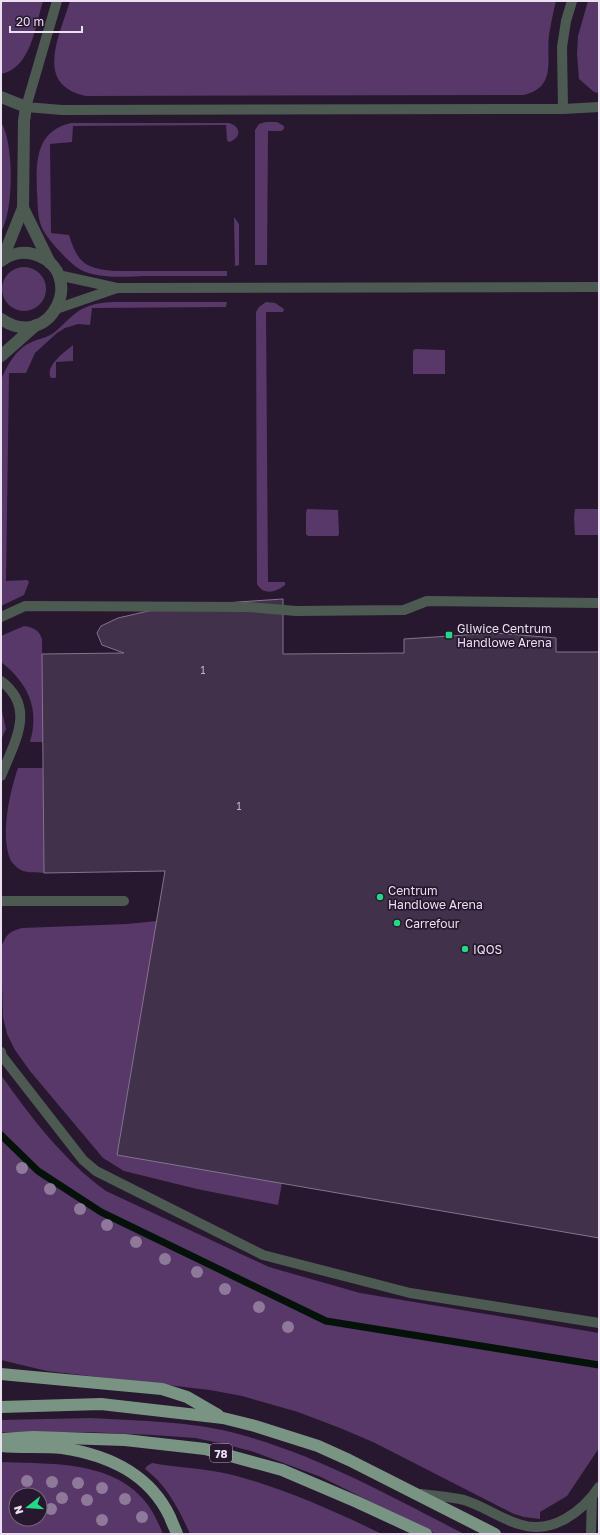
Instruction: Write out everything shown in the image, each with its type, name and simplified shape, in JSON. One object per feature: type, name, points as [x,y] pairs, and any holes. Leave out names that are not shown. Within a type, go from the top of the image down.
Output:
[{"type":"main road","points":[[1,1374],[162,1390],[187,1397],[223,1418]]},
{"type":"main road","points":[[1,1407],[101,1404],[223,1418],[274,1431],[318,1446],[349,1460],[495,1534]]},
{"type":"main road","name":"78","points":[[1,1439],[33,1437],[125,1440],[205,1449],[282,1470],[357,1502],[426,1534]]},
{"type":"main road","points":[[1,1446],[62,1448],[99,1457],[124,1467],[150,1486],[165,1508],[177,1534]]},
{"type":"street","points":[[1,97],[26,107],[24,121],[23,208],[1,260]]},
{"type":"street","points":[[1,356],[36,325],[47,319],[56,309],[61,298],[61,286],[58,275],[23,208]]},
{"type":"street","points":[[1,260],[14,254],[28,252],[40,256],[51,264]]},
{"type":"street","points":[[1,318],[8,324],[22,327],[36,325]]},
{"type":"lane","points":[[57,1],[26,107],[62,110],[563,109],[599,107]]},
{"type":"lane","points":[[563,109],[562,47],[566,21],[572,1]]},
{"type":"lane","points":[[58,275],[117,288],[599,287]]},
{"type":"lane","points":[[56,309],[117,288]]},
{"type":"lane","points":[[1,617],[25,606],[249,607],[296,611],[404,610],[427,601],[599,603]]},
{"type":"lane","points":[[1,681],[9,687],[15,695],[21,715],[19,730],[1,776]]},
{"type":"lane","points":[[1,901],[124,901]]},
{"type":"lane","points":[[1,1052],[84,1160],[96,1171],[263,1255],[410,1293],[599,1323]]},
{"type":"lane","points":[[418,1494],[464,1500],[523,1526],[540,1527],[557,1524],[570,1516],[592,1497],[599,1487]]},
{"type":"lane","points":[[591,1534],[592,1497]]},
{"type":"shaded area","points":[[1,1],[43,1],[34,34],[25,55],[19,64],[11,70],[1,74]]},
{"type":"shaded area","points":[[70,1],[556,1],[549,35],[548,71],[546,79],[541,86],[524,95],[86,96],[70,90],[60,81],[55,70],[54,57],[57,43]]},
{"type":"shaded area","points":[[588,1],[599,1],[599,93],[594,92],[579,79],[577,54],[578,36]]},
{"type":"shaded area","points":[[1,122],[8,145],[11,177],[8,208],[1,232]]},
{"type":"shaded area","points":[[266,122],[277,122],[284,126],[284,129],[281,131],[268,131],[267,265],[255,265],[255,130],[259,124]]},
{"type":"shaded area","points":[[71,123],[229,123],[236,127],[238,130],[238,135],[229,142],[227,140],[226,125],[73,126],[72,142],[50,144],[51,233],[69,235],[72,245],[84,263],[96,268],[114,271],[227,271],[227,276],[106,276],[81,270],[65,257],[54,245],[40,224],[38,211],[37,170],[40,150],[44,141],[50,133],[59,127]]},
{"type":"shaded area","points":[[234,217],[239,224],[239,265],[235,266]]},
{"type":"shaded area","points":[[24,267],[36,271],[42,277],[46,289],[42,301],[36,307],[24,311],[12,307],[6,301],[2,289],[6,277],[12,271]]},
{"type":"shaded area","points":[[112,302],[227,302],[226,307],[92,308],[90,325],[78,324],[65,328],[57,333],[35,353],[26,373],[9,373],[6,581],[27,580],[29,582],[24,595],[1,606],[1,380],[13,357],[22,348],[53,333],[84,308],[94,304]]},
{"type":"shaded area","points":[[266,302],[275,303],[284,309],[283,312],[266,312],[268,582],[285,582],[285,585],[282,587],[270,592],[263,590],[257,584],[256,312],[259,307]]},
{"type":"shaded area","points":[[73,345],[73,361],[56,362],[56,377],[51,378],[50,369],[53,364]]},
{"type":"shaded area","points":[[415,349],[445,350],[445,374],[413,374],[413,351]]},
{"type":"shaded area","points":[[307,509],[338,510],[338,536],[308,536],[306,534]]},
{"type":"shaded area","points":[[575,509],[599,509],[599,535],[575,535]]},
{"type":"shaded area","points":[[24,626],[35,630],[39,633],[42,639],[43,742],[30,742],[33,730],[33,719],[29,698],[25,688],[18,679],[1,662],[1,636]]},
{"type":"shaded area","points":[[1,707],[6,729],[1,740]]},
{"type":"shaded area","points":[[18,768],[43,768],[44,873],[25,872],[19,869],[11,861],[8,851],[6,840],[7,815]]},
{"type":"shaded area","points":[[157,921],[282,1183],[278,1205],[197,1189],[124,1171],[103,1158],[30,1071],[15,1050],[7,1034],[3,1017],[1,948],[6,937],[11,933],[22,928],[127,924]]},
{"type":"shaded area","points":[[1,1075],[23,1106],[62,1152],[106,1191],[269,1267],[360,1293],[599,1333],[599,1448],[567,1496],[540,1512],[540,1519],[524,1517],[514,1514],[373,1442],[298,1412],[242,1396],[210,1390],[47,1371],[1,1360]]},
{"type":"shaded area","points":[[91,1418],[186,1424],[223,1430],[271,1444],[328,1466],[356,1479],[464,1534],[436,1534],[321,1477],[251,1451],[220,1443],[195,1438],[153,1435],[86,1432],[1,1432],[1,1420]]},
{"type":"shaded area","points":[[1,1462],[58,1464],[96,1471],[114,1477],[130,1487],[144,1500],[157,1520],[163,1534],[1,1534]]},
{"type":"shaded area","points":[[152,1463],[233,1475],[309,1501],[382,1534],[190,1534],[172,1498],[153,1475],[145,1469]]},
{"type":"building","name":"Centrum Handlowe Arena","points":[[283,599],[283,654],[404,653],[404,639],[496,633],[556,638],[556,652],[599,652],[599,1238],[117,1155],[165,871],[44,873],[42,654],[124,653],[102,645],[97,633],[101,626],[118,618],[153,610]]},
{"type":"waterway","points":[[1,1135],[38,1171],[101,1212],[326,1321],[599,1365]]},
{"type":"place","name":"Gliwice Centrum Handlowe Arena","points":[[449,635]]},
{"type":"place","name":"Centrum Handlowe Arena","points":[[380,897]]},
{"type":"place","name":"Carrefour","points":[[397,923]]},
{"type":"place","name":"IQOS","points":[[465,949]]}]
